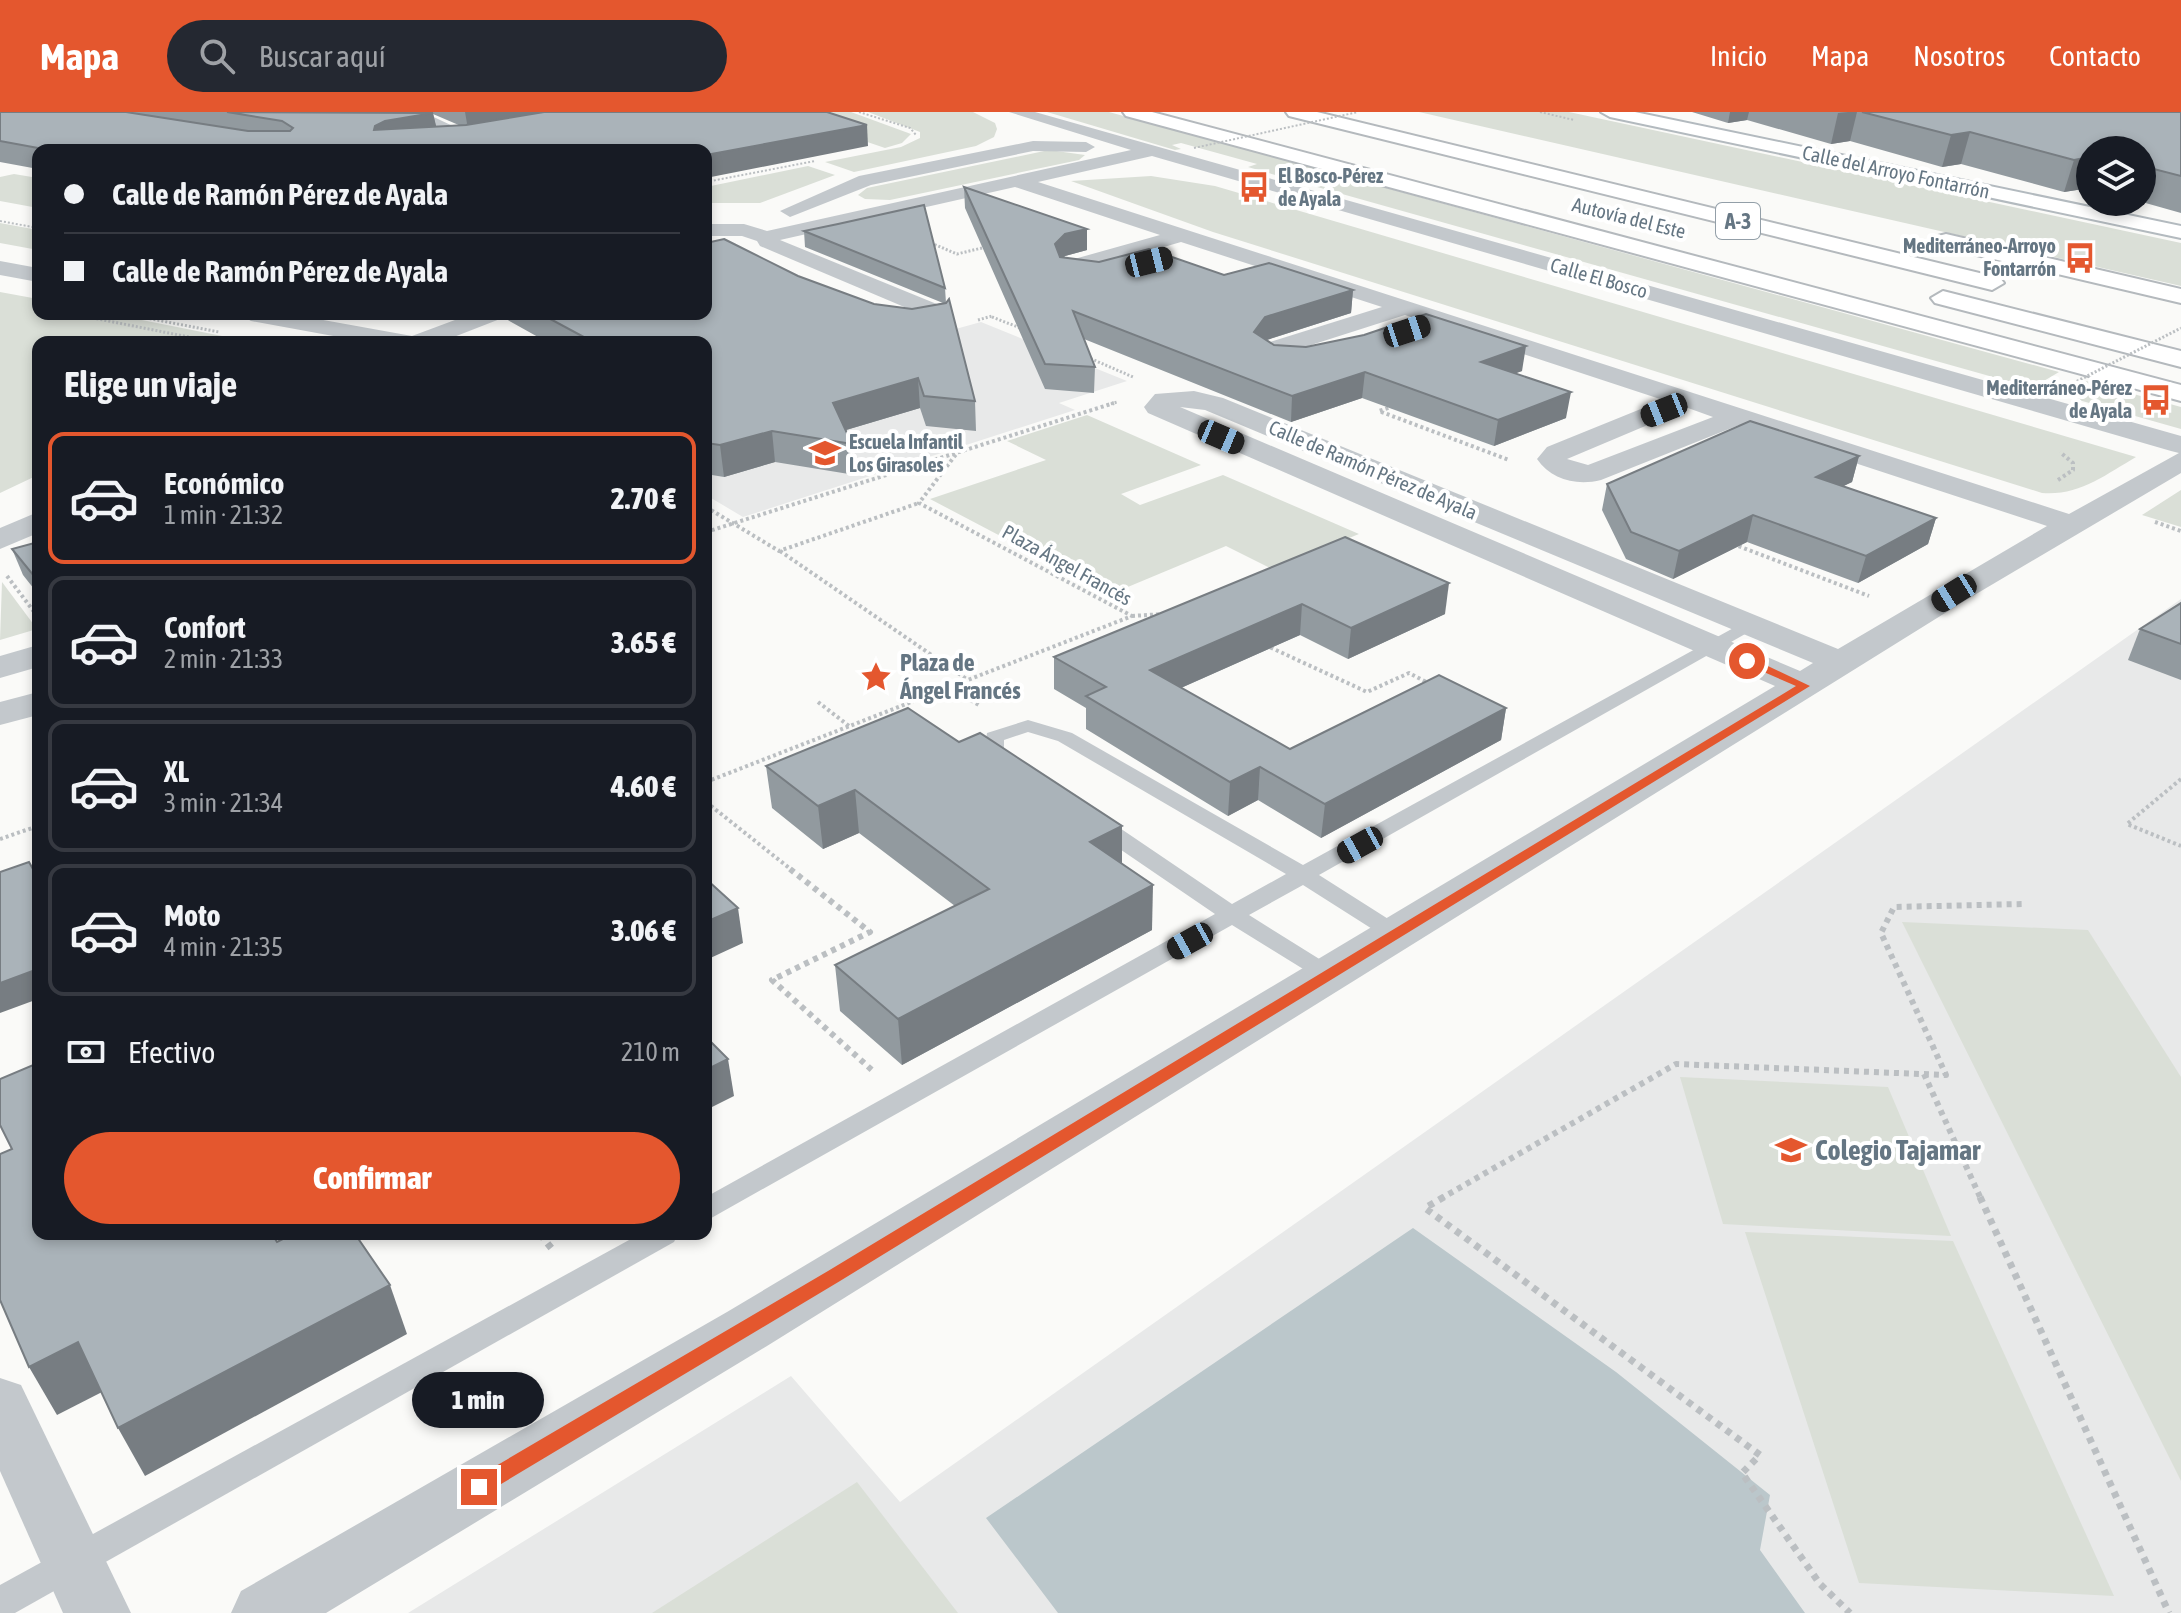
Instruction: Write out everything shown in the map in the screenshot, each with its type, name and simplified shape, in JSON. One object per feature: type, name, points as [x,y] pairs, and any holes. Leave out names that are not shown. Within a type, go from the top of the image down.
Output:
[{"type":"main road","points":[[1132,112],[2181,393]]},
{"type":"main road","points":[[1188,112],[1263,127]]},
{"type":"main road","name":"Autovía del Este","points":[[1295,112],[2011,288]]},
{"type":"main road","name":"Calle del Arroyo Fontarrón","points":[[1610,112],[2181,232]]},
{"type":"main road","name":"Autovía del Este","points":[[1323,140],[1569,202]]},
{"type":"main road","points":[[1919,235],[2181,296]]},
{"type":"main road","points":[[1922,292],[2181,359]]},
{"type":"street","points":[[409,112],[481,144]]},
{"type":"street","points":[[1005,151],[1030,132],[1026,120],[1008,112]]},
{"type":"street","name":"Calle El Bosco","points":[[1017,112],[2181,445]]},
{"type":"street","points":[[436,143],[507,131]]},
{"type":"street","points":[[744,230],[866,180],[1094,134]]},
{"type":"street","points":[[1033,146],[1088,148],[1101,153],[1102,157],[1096,163]]},
{"type":"street","points":[[740,253],[766,239],[859,215],[1152,151]]},
{"type":"street","points":[[1067,170],[1141,165],[1226,171]]},
{"type":"street","points":[[1016,181],[1736,417],[2061,504]]},
{"type":"street","points":[[839,190],[838,196],[851,203],[901,206]]},
{"type":"street","points":[[712,230],[744,230],[941,314],[939,322],[916,328],[887,326]]},
{"type":"street","points":[[1181,235],[1074,264],[1068,268],[1069,272],[1098,275],[1212,245]]},
{"type":"street","points":[[0,268],[32,274]]},
{"type":"street","points":[[1404,308],[1273,349],[1268,356],[1276,361],[1308,363],[1441,320]]},
{"type":"street","points":[[284,320],[373,336]]},
{"type":"street","points":[[435,336],[476,320]]},
{"type":"street","name":"Calle de Ramón Pérez de Ayala","points":[[1168,393],[1214,404],[1748,625],[1823,674],[1713,646],[1157,407],[1168,393]]},
{"type":"street","points":[[1686,400],[1557,453],[1551,459],[1556,466],[1591,474],[1736,417]]},
{"type":"street","points":[[265,1613],[759,1321],[1823,674],[2061,504],[2181,461]]},
{"type":"street","points":[[0,540],[32,524]]},
{"type":"street","points":[[0,667],[32,658]]},
{"type":"street","points":[[0,714],[32,705]]},
{"type":"street","points":[[0,1403],[86,1588]]},
{"type":"lane","points":[[712,1207],[1748,625]]},
{"type":"lane","points":[[1030,778],[994,753],[994,737],[1028,726],[1065,737],[1305,876],[1396,934]]},
{"type":"lane","points":[[1082,813],[1234,916],[1329,975]]},
{"type":"lane","points":[[0,1603],[86,1588],[654,1240]]},
{"type":"path","points":[[859,112],[910,128],[916,136],[911,141]]},
{"type":"path","points":[[1194,148],[1358,112]]},
{"type":"path","points":[[712,181],[822,159]]},
{"type":"path","points":[[859,215],[957,254],[996,245],[1069,272]]},
{"type":"path","points":[[0,221],[32,227]]},
{"type":"path","points":[[939,322],[992,316],[1023,329]]},
{"type":"path","points":[[977,320],[992,316]]},
{"type":"path","points":[[103,320],[184,336]]},
{"type":"path","points":[[156,320],[227,334]]},
{"type":"path","points":[[2052,394],[2181,328]]},
{"type":"path","points":[[1077,353],[1168,393]]},
{"type":"path","points":[[712,530],[957,453],[1168,393]]},
{"type":"path","points":[[1391,400],[1400,403],[1379,411],[1541,472],[1556,466]]},
{"type":"path","points":[[2048,445],[2073,463],[2061,504]]},
{"type":"path","points":[[779,551],[919,503],[957,453]]},
{"type":"path","name":"Plaza Ángel Francés","points":[[919,503],[1132,616]]},
{"type":"path","points":[[712,511],[779,551],[968,680]]},
{"type":"path","points":[[1732,543],[1876,599]]},
{"type":"path","points":[[6,575],[32,609]]},
{"type":"path","points":[[1132,616],[1163,614]]},
{"type":"path","name":"Plaza Ángel Francés","points":[[712,780],[1132,616]]},
{"type":"path","points":[[1252,639],[1367,692],[1409,673],[1436,686]]},
{"type":"path","points":[[818,702],[849,726]]},
{"type":"path","points":[[2181,779],[2127,824],[2181,846]]},
{"type":"path","points":[[712,807],[870,932],[772,980],[905,1099]]},
{"type":"path","points":[[0,839],[32,828]]},
{"type":"path","points":[[1850,1613],[1820,1584],[1742,1473],[1760,1455],[1425,1208],[1676,1064],[1946,1075],[1881,933],[1894,907],[2022,904]]},
{"type":"path","points":[[1924,1074],[2169,1613]]},
{"type":"shaded area","points":[[779,112],[851,112],[911,134],[902,143],[885,148]]},
{"type":"shaded area","points":[[868,112],[973,112],[995,123],[997,129],[994,137],[976,146],[854,172],[825,162],[901,147],[920,138],[920,132]]},
{"type":"shaded area","points":[[1047,112],[1109,112],[2059,372],[2032,388],[1248,167],[1257,164],[1181,143],[1172,145],[1181,149],[1175,150]]},
{"type":"shaded area","points":[[1419,112],[1569,112],[2181,243],[2181,286]]},
{"type":"shaded area","points":[[1049,150],[1085,155],[1079,160],[890,200],[865,199],[858,195],[867,188]]},
{"type":"shaded area","points":[[808,166],[835,175],[760,203],[712,203],[712,186]]},
{"type":"shaded area","points":[[14,174],[32,177],[32,207],[0,201],[0,177]]},
{"type":"shaded area","points":[[1151,176],[1215,186],[2136,457],[2080,488],[2042,493],[1213,232],[1071,181]]},
{"type":"shaded area","points":[[0,223],[32,229],[32,249],[0,243]]},
{"type":"shaded area","points":[[0,292],[32,298],[32,320],[142,320],[222,336],[32,336],[32,478],[0,493]]},
{"type":"shaded area","name":"Escuela Infantil Los Girasoles","points":[[981,322],[1127,381],[1059,403],[1075,410],[743,517],[712,499],[712,396]]},
{"type":"shaded area","points":[[2086,381],[2181,407],[2181,429],[2061,395]]},
{"type":"shaded area","points":[[1087,415],[1201,465],[1121,494],[1140,505],[1223,475],[1359,534],[1272,569],[1226,546],[1111,594],[930,499],[1046,460],[1007,441]]},
{"type":"shaded area","points":[[2181,490],[2181,527],[2142,515]]},
{"type":"shaded area","points":[[2,582],[32,622],[32,630],[0,640]]},
{"type":"shaded area","name":"Colegio Tajamar","points":[[2181,599],[2181,1613],[408,1613],[791,1376],[900,1502]]},
{"type":"shaded area","points":[[1902,922],[2088,930],[2181,1077],[2181,1481]]},
{"type":"shaded area","points":[[1680,1077],[1888,1087],[1951,1236],[1723,1224]]},
{"type":"shaded area","points":[[1413,1228],[1616,1372],[1770,1495],[1760,1550],[1805,1613],[1058,1613],[986,1518]]},
{"type":"shaded area","points":[[1745,1232],[1953,1241],[2114,1596],[1859,1583]]},
{"type":"shaded area","points":[[857,1482],[958,1613],[652,1613]]},
{"type":"building","points":[[0,112],[126,112],[248,131],[290,131],[293,128],[282,121],[227,112],[433,113],[385,121],[375,126],[374,130],[466,125],[544,112],[827,112],[867,125],[712,154],[712,144],[32,144],[32,147],[0,141]]},
{"type":"building","points":[[1862,112],[2181,112],[2181,176],[2156,170],[2156,136],[2076,136],[2074,160],[1970,132],[1951,135]]},
{"type":"building","points":[[964,187],[1087,229],[1065,234],[1055,244],[1060,257],[1099,262],[1149,249],[1224,275],[1269,263],[1353,290],[1265,317],[1254,332],[1274,345],[1306,347],[1364,335],[1426,314],[1526,346],[1481,362],[1571,392],[1498,420],[1365,372],[1292,396],[1073,311],[1095,367],[1045,364]]},
{"type":"building","points":[[924,205],[945,288],[804,231],[838,224]]},
{"type":"building","points":[[724,239],[798,276],[874,304],[912,309],[946,303],[949,299],[975,401],[924,396],[918,378],[833,403],[852,444],[772,431],[720,445],[712,444],[712,336],[582,336],[552,320],[712,320],[712,242]]},
{"type":"building","points":[[1750,421],[1859,456],[1816,477],[1936,518],[1866,556],[1753,515],[1679,551],[1631,532],[1607,484]]},
{"type":"building","points":[[1345,537],[1449,583],[1351,628],[1302,604],[1150,670],[1290,749],[1439,675],[1506,708],[1325,804],[1260,767],[1230,782],[1086,696],[1106,687],[1054,657]]},
{"type":"building","points":[[32,544],[32,574],[12,549]]},
{"type":"building","points":[[2181,603],[2181,644],[2140,629]]},
{"type":"building","points":[[908,708],[959,742],[980,733],[1122,826],[1090,842],[1153,885],[898,1019],[835,965],[989,889],[855,790],[818,806],[766,766]]},
{"type":"building","points":[[29,862],[32,867],[32,971],[0,983],[0,872]]},
{"type":"building","points":[[712,884],[738,908],[712,919]]},
{"type":"building","points":[[712,1043],[728,1059],[712,1067]]},
{"type":"building","points":[[32,1066],[32,1240],[359,1240],[390,1285],[118,1428],[78,1342],[29,1367],[0,1300],[0,1154],[12,1149],[0,1125],[0,1079]]},
{"type":"place","name":"El Bosco-Pérez de Ayala","points":[[1254,187]]},
{"type":"place","name":"Mediterráneo-Arroyo Fontarrón","points":[[2080,258]]},
{"type":"place","name":"Mediterráneo-Pérez de Ayala","points":[[2156,400]]},
{"type":"place","name":"Escuela Infantil Los Girasoles","points":[[825,453]]},
{"type":"place","name":"Plaza de Ángel Francés","points":[[876,677]]},
{"type":"place","name":"Colegio Tajamar","points":[[1791,1150]]},
{"type":"route","points":[[479,1487],[747,1329],[1805,686],[1747,661]]}]
